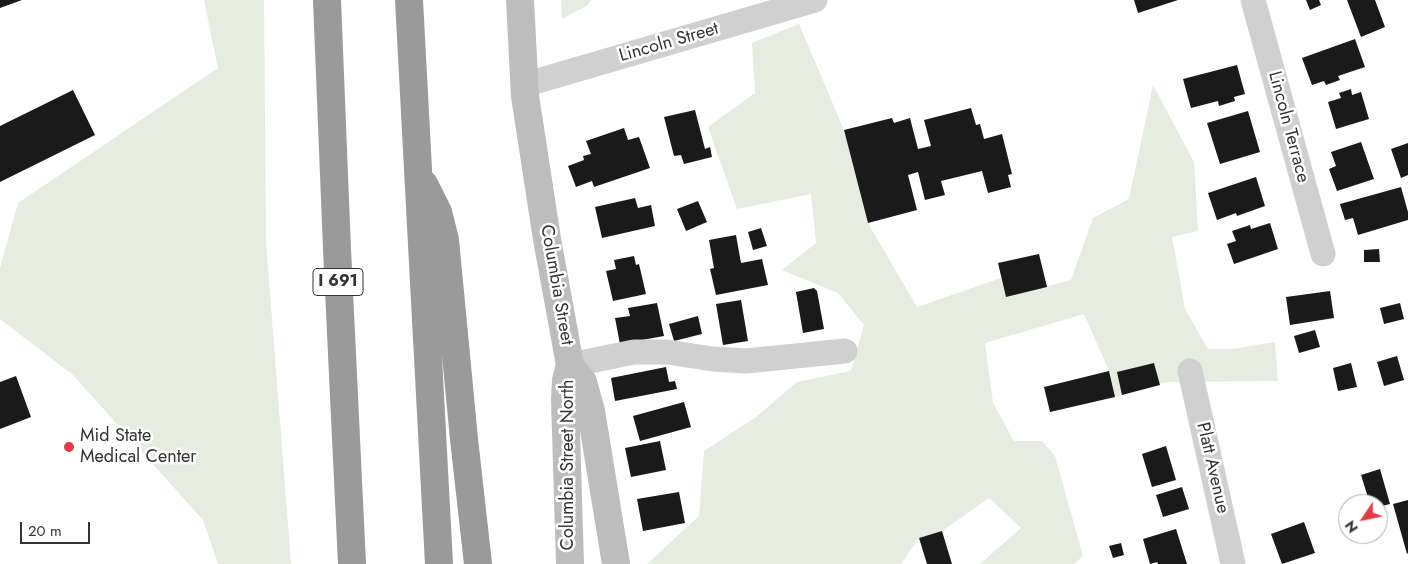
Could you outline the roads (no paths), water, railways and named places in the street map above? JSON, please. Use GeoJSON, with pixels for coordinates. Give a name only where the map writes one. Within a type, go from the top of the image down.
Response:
{"type":"FeatureCollection","features":[{"type":"Feature","properties":{"kind":"highway","name":"I 691"},"geometry":{"type":"LineString","coordinates":[[327,0],[352,564]]}},
{"type":"Feature","properties":{"kind":"highway"},"geometry":{"type":"LineString","coordinates":[[409,0],[439,564]]}},
{"type":"Feature","properties":{"kind":"highway"},"geometry":{"type":"LineString","coordinates":[[418,172],[438,212],[444,233],[478,564]]}},
{"type":"Feature","properties":{"kind":"street","name":"Columbia Street"},"geometry":{"type":"LineString","coordinates":[[520,0],[524,85],[539,191],[570,365],[583,382],[591,411],[616,564]]}},
{"type":"Feature","properties":{"kind":"street","name":"Lincoln Street"},"geometry":{"type":"LineString","coordinates":[[524,85],[815,0]]}},
{"type":"Feature","properties":{"kind":"street","name":"Lincoln Terrace"},"geometry":{"type":"LineString","coordinates":[[1253,0],[1323,254]]}},
{"type":"Feature","properties":{"kind":"street"},"geometry":{"type":"LineString","coordinates":[[570,365],[634,352],[667,352],[713,359],[746,361],[846,351]]}},
{"type":"Feature","properties":{"kind":"street","name":"Columbia Street North"},"geometry":{"type":"LineString","coordinates":[[570,365],[565,394],[570,564]]}},
{"type":"Feature","properties":{"kind":"street","name":"Platt Avenue"},"geometry":{"type":"LineString","coordinates":[[1190,371],[1233,564]]}},
{"type":"Feature","properties":{"kind":"place","name":"Mid State Medical Center"},"geometry":{"type":"Point","coordinates":[69,447]}}]}
